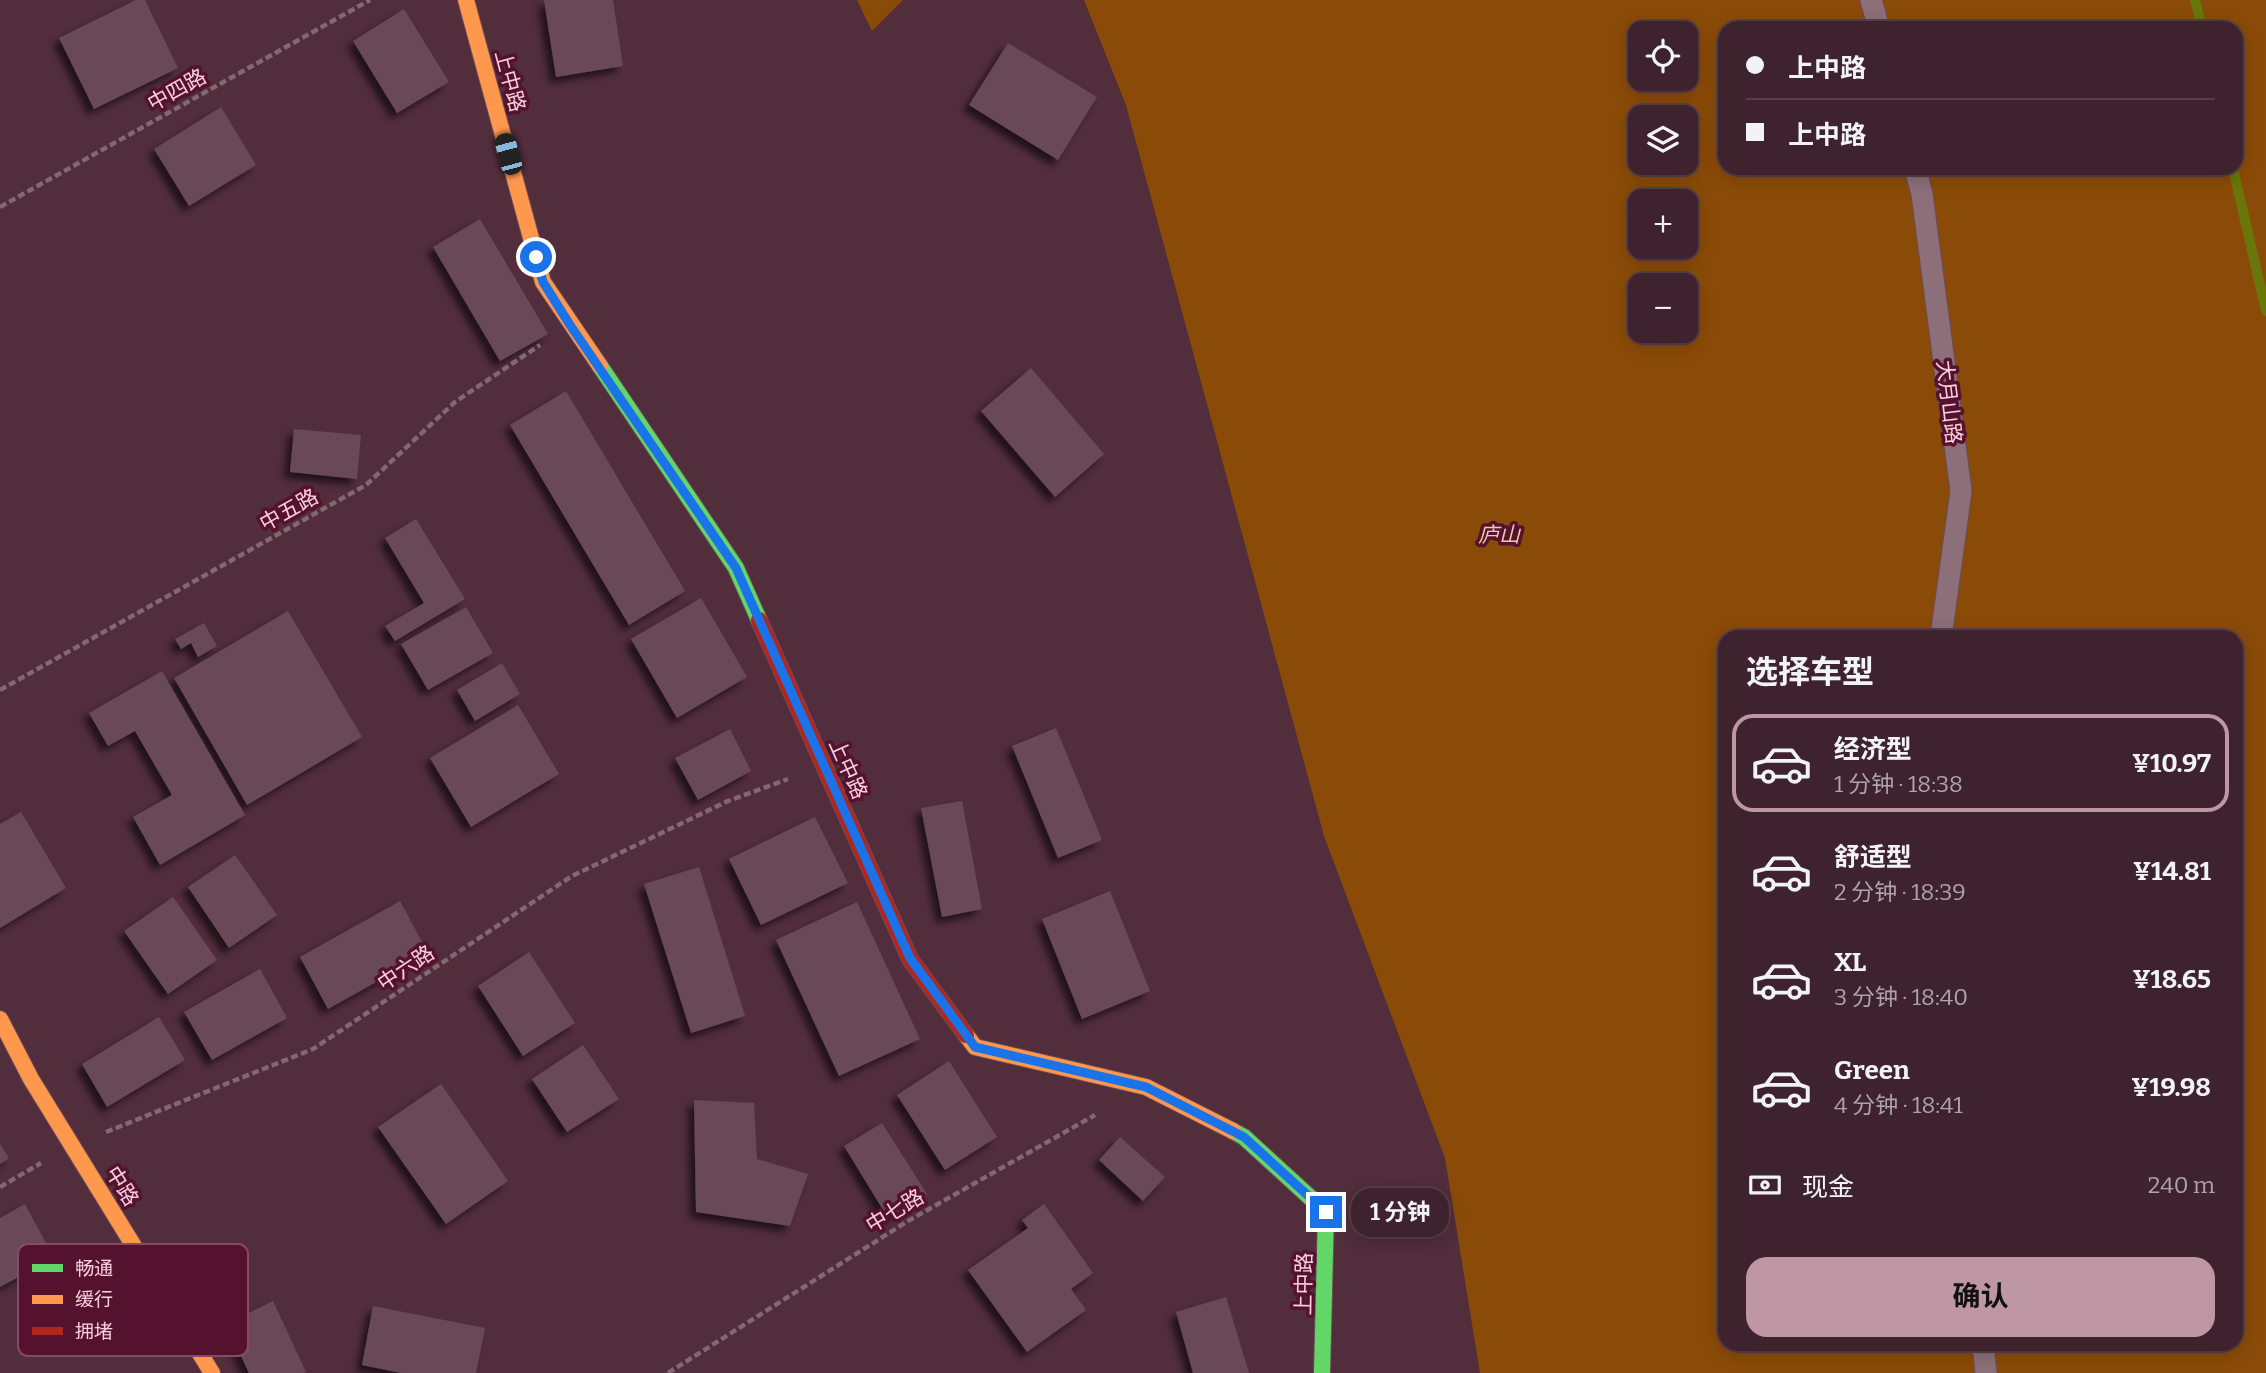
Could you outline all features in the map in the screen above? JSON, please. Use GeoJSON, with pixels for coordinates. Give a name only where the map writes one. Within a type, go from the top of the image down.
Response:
{"type":"FeatureCollection","features":[{"type":"Feature","properties":{"kind":"street","name":"上中路"},"geometry":{"type":"LineString","coordinates":[[466,0],[543,282],[736,568],[910,958],[975,1047],[1146,1087],[1244,1137],[1326,1212],[1322,1373]]}},
{"type":"Feature","properties":{"kind":"street","name":"中路"},"geometry":{"type":"LineString","coordinates":[[0,1019],[31,1079],[133,1244]]}},
{"type":"Feature","properties":{"kind":"street","name":"中路"},"geometry":{"type":"LineString","coordinates":[[202,1356],[212,1373]]}},
{"type":"Feature","properties":{"kind":"lane"},"geometry":{"type":"LineString","coordinates":[[1871,0],[1877,21]]}},
{"type":"Feature","properties":{"kind":"lane","name":"大月山路"},"geometry":{"type":"LineString","coordinates":[[1917,175],[1924,207],[1961,491],[1942,630]]}},
{"type":"Feature","properties":{"kind":"lane"},"geometry":{"type":"LineString","coordinates":[[1984,1351],[1986,1373]]}},
{"type":"Feature","properties":{"kind":"path","name":"中四路"},"geometry":{"type":"LineString","coordinates":[[0,207],[370,0]]}},
{"type":"Feature","properties":{"kind":"path","name":"中五路"},"geometry":{"type":"LineString","coordinates":[[0,690],[366,485],[455,402],[570,325]]}},
{"type":"Feature","properties":{"kind":"path","name":"中六路"},"geometry":{"type":"LineString","coordinates":[[0,1187],[72,1145],[313,1049],[572,876],[728,801],[824,765]]}},
{"type":"Feature","properties":{"kind":"path","name":"中七路"},"geometry":{"type":"LineString","coordinates":[[668,1373],[908,1221],[1098,1114]]}},
{"type":"Feature","properties":{"kind":"green space"},"geometry":{"type":"Polygon","coordinates":[[[857,0],[903,0],[872,31],[857,0]]]}},
{"type":"Feature","properties":{"kind":"green space","name":"庐山"},"geometry":{"type":"Polygon","coordinates":[[[1084,0],[2266,0],[2266,1373],[1480,1373],[1445,1158],[1324,836],[1126,105],[1084,0]]]}},
{"type":"Feature","properties":{"kind":"building"},"geometry":{"type":"Polygon","coordinates":[[[136,0],[145,0],[178,68],[94,109],[59,38],[136,0]]]}},
{"type":"Feature","properties":{"kind":"building"},"geometry":{"type":"Polygon","coordinates":[[[544,0],[613,0],[623,66],[556,77],[544,0]]]}},
{"type":"Feature","properties":{"kind":"building"},"geometry":{"type":"Polygon","coordinates":[[[404,9],[449,82],[397,113],[353,41],[404,9]]]}},
{"type":"Feature","properties":{"kind":"building"},"geometry":{"type":"Polygon","coordinates":[[[1008,43],[1097,97],[1058,160],[969,105],[1008,43]]]}},
{"type":"Feature","properties":{"kind":"building"},"geometry":{"type":"Polygon","coordinates":[[[221,107],[256,165],[189,206],[154,149],[221,107]]]}},
{"type":"Feature","properties":{"kind":"building"},"geometry":{"type":"Polygon","coordinates":[[[480,219],[548,334],[500,361],[433,247],[480,219]]]}},
{"type":"Feature","properties":{"kind":"building"},"geometry":{"type":"Polygon","coordinates":[[[1031,368],[1104,454],[1055,497],[981,411],[1031,368]]]}},
{"type":"Feature","properties":{"kind":"building"},"geometry":{"type":"Polygon","coordinates":[[[566,391],[685,591],[629,625],[510,425],[566,391]]]}},
{"type":"Feature","properties":{"kind":"building"},"geometry":{"type":"Polygon","coordinates":[[[294,429],[361,435],[357,479],[290,472],[294,429]]]}},
{"type":"Feature","properties":{"kind":"building"},"geometry":{"type":"Polygon","coordinates":[[[416,519],[465,599],[395,641],[385,626],[424,603],[385,538],[416,519]]]}},
{"type":"Feature","properties":{"kind":"building"},"geometry":{"type":"Polygon","coordinates":[[[701,598],[747,677],[677,718],[631,639],[701,598]]]}},
{"type":"Feature","properties":{"kind":"building"},"geometry":{"type":"Polygon","coordinates":[[[466,607],[493,653],[428,690],[401,644],[466,607]]]}},
{"type":"Feature","properties":{"kind":"building"},"geometry":{"type":"Polygon","coordinates":[[[288,611],[362,737],[247,805],[174,678],[288,611]]]}},
{"type":"Feature","properties":{"kind":"building"},"geometry":{"type":"Polygon","coordinates":[[[204,623],[217,646],[198,657],[191,643],[181,649],[175,639],[204,623]]]}},
{"type":"Feature","properties":{"kind":"building"},"geometry":{"type":"Polygon","coordinates":[[[502,663],[520,694],[475,721],[457,690],[502,663]]]}},
{"type":"Feature","properties":{"kind":"building"},"geometry":{"type":"Polygon","coordinates":[[[162,671],[245,815],[160,865],[133,817],[172,795],[135,731],[108,746],[89,713],[162,671]]]}},
{"type":"Feature","properties":{"kind":"building"},"geometry":{"type":"Polygon","coordinates":[[[518,705],[559,774],[471,827],[430,758],[518,705]]]}},
{"type":"Feature","properties":{"kind":"building"},"geometry":{"type":"Polygon","coordinates":[[[1056,728],[1102,840],[1058,858],[1012,746],[1056,728]]]}},
{"type":"Feature","properties":{"kind":"building"},"geometry":{"type":"Polygon","coordinates":[[[730,729],[751,771],[698,800],[675,758],[730,729]]]}},
{"type":"Feature","properties":{"kind":"building"},"geometry":{"type":"Polygon","coordinates":[[[962,801],[982,909],[942,917],[921,808],[962,801]]]}},
{"type":"Feature","properties":{"kind":"building"},"geometry":{"type":"Polygon","coordinates":[[[21,812],[66,888],[0,928],[0,824],[21,812]]]}},
{"type":"Feature","properties":{"kind":"building"},"geometry":{"type":"Polygon","coordinates":[[[815,817],[848,883],[761,925],[729,859],[815,817]]]}},
{"type":"Feature","properties":{"kind":"building"},"geometry":{"type":"Polygon","coordinates":[[[235,855],[277,915],[229,948],[188,887],[235,855]]]}},
{"type":"Feature","properties":{"kind":"building"},"geometry":{"type":"Polygon","coordinates":[[[699,867],[745,1016],[691,1033],[644,884],[699,867]]]}},
{"type":"Feature","properties":{"kind":"building"},"geometry":{"type":"Polygon","coordinates":[[[1110,891],[1150,991],[1082,1019],[1042,919],[1110,891]]]}},
{"type":"Feature","properties":{"kind":"building"},"geometry":{"type":"Polygon","coordinates":[[[173,897],[217,960],[168,994],[124,931],[173,897]]]}},
{"type":"Feature","properties":{"kind":"building"},"geometry":{"type":"Polygon","coordinates":[[[400,901],[428,953],[328,1009],[300,957],[400,901]]]}},
{"type":"Feature","properties":{"kind":"building"},"geometry":{"type":"Polygon","coordinates":[[[857,902],[920,1039],[839,1076],[776,940],[857,902]]]}},
{"type":"Feature","properties":{"kind":"building"},"geometry":{"type":"Polygon","coordinates":[[[529,952],[575,1023],[523,1056],[478,986],[529,952]]]}},
{"type":"Feature","properties":{"kind":"building"},"geometry":{"type":"Polygon","coordinates":[[[260,969],[287,1018],[212,1060],[184,1012],[260,969]]]}},
{"type":"Feature","properties":{"kind":"building"},"geometry":{"type":"Polygon","coordinates":[[[159,1017],[185,1060],[107,1107],[82,1064],[159,1017]]]}},
{"type":"Feature","properties":{"kind":"building"},"geometry":{"type":"Polygon","coordinates":[[[583,1045],[619,1099],[567,1132],[532,1079],[583,1045]]]}},
{"type":"Feature","properties":{"kind":"building"},"geometry":{"type":"Polygon","coordinates":[[[949,1061],[997,1137],[945,1170],[897,1095],[949,1061]]]}},
{"type":"Feature","properties":{"kind":"building"},"geometry":{"type":"Polygon","coordinates":[[[441,1084],[508,1181],[446,1224],[378,1127],[441,1084]]]}},
{"type":"Feature","properties":{"kind":"building"},"geometry":{"type":"Polygon","coordinates":[[[694,1100],[754,1103],[757,1159],[808,1174],[790,1226],[696,1212],[694,1100]]]}},
{"type":"Feature","properties":{"kind":"building"},"geometry":{"type":"Polygon","coordinates":[[[882,1123],[927,1194],[888,1218],[844,1146],[882,1123]]]}},
{"type":"Feature","properties":{"kind":"building"},"geometry":{"type":"Polygon","coordinates":[[[1120,1137],[1165,1177],[1143,1201],[1099,1160],[1120,1137]]]}},
{"type":"Feature","properties":{"kind":"building"},"geometry":{"type":"Polygon","coordinates":[[[0,1144],[9,1158],[0,1164],[0,1144]]]}},
{"type":"Feature","properties":{"kind":"building"},"geometry":{"type":"Polygon","coordinates":[[[25,1204],[46,1244],[18,1244],[18,1277],[0,1287],[0,1218],[25,1204]]]}},
{"type":"Feature","properties":{"kind":"building"},"geometry":{"type":"Polygon","coordinates":[[[1044,1204],[1093,1273],[1071,1289],[1086,1310],[1027,1352],[968,1270],[1028,1228],[1022,1220],[1044,1204]]]}},
{"type":"Feature","properties":{"kind":"building"},"geometry":{"type":"Polygon","coordinates":[[[1226,1297],[1249,1373],[1193,1373],[1176,1312],[1226,1297]]]}},
{"type":"Feature","properties":{"kind":"building"},"geometry":{"type":"Polygon","coordinates":[[[273,1301],[306,1372],[249,1373],[241,1356],[248,1356],[248,1313],[273,1301]]]}},
{"type":"Feature","properties":{"kind":"building"},"geometry":{"type":"Polygon","coordinates":[[[373,1306],[485,1328],[476,1373],[401,1373],[362,1365],[373,1306]]]}},
{"type":"Feature","properties":{"kind":"waterway"},"geometry":{"type":"LineString","coordinates":[[2195,0],[2200,21]]}},
{"type":"Feature","properties":{"kind":"waterway"},"geometry":{"type":"LineString","coordinates":[[2235,175],[2266,311]]}},
{"type":"Feature","properties":{"kind":"traffic: fast"},"geometry":{"type":"LineString","coordinates":[[600,366],[736,568],[759,620]]}},
{"type":"Feature","properties":{"kind":"traffic: fast"},"geometry":{"type":"LineString","coordinates":[[1233,1131],[1244,1137],[1326,1212],[1322,1373]]}},
{"type":"Feature","properties":{"kind":"traffic: slow"},"geometry":{"type":"LineString","coordinates":[[466,0],[543,282],[600,366]]}},
{"type":"Feature","properties":{"kind":"traffic: slow"},"geometry":{"type":"LineString","coordinates":[[0,1019],[31,1079],[133,1244]]}},
{"type":"Feature","properties":{"kind":"traffic: slow"},"geometry":{"type":"LineString","coordinates":[[966,1035],[975,1047],[1146,1087],[1233,1131]]}},
{"type":"Feature","properties":{"kind":"traffic: slow"},"geometry":{"type":"LineString","coordinates":[[202,1356],[212,1373]]}},
{"type":"Feature","properties":{"kind":"traffic: jam"},"geometry":{"type":"LineString","coordinates":[[759,620],[910,959],[966,1035]]}},
{"type":"Feature","properties":{"kind":"route"},"geometry":{"type":"LineString","coordinates":[[536,257],[543,282],[570,325],[736,568],[910,958],[975,1047],[1146,1087],[1244,1137],[1326,1212]]}}]}
